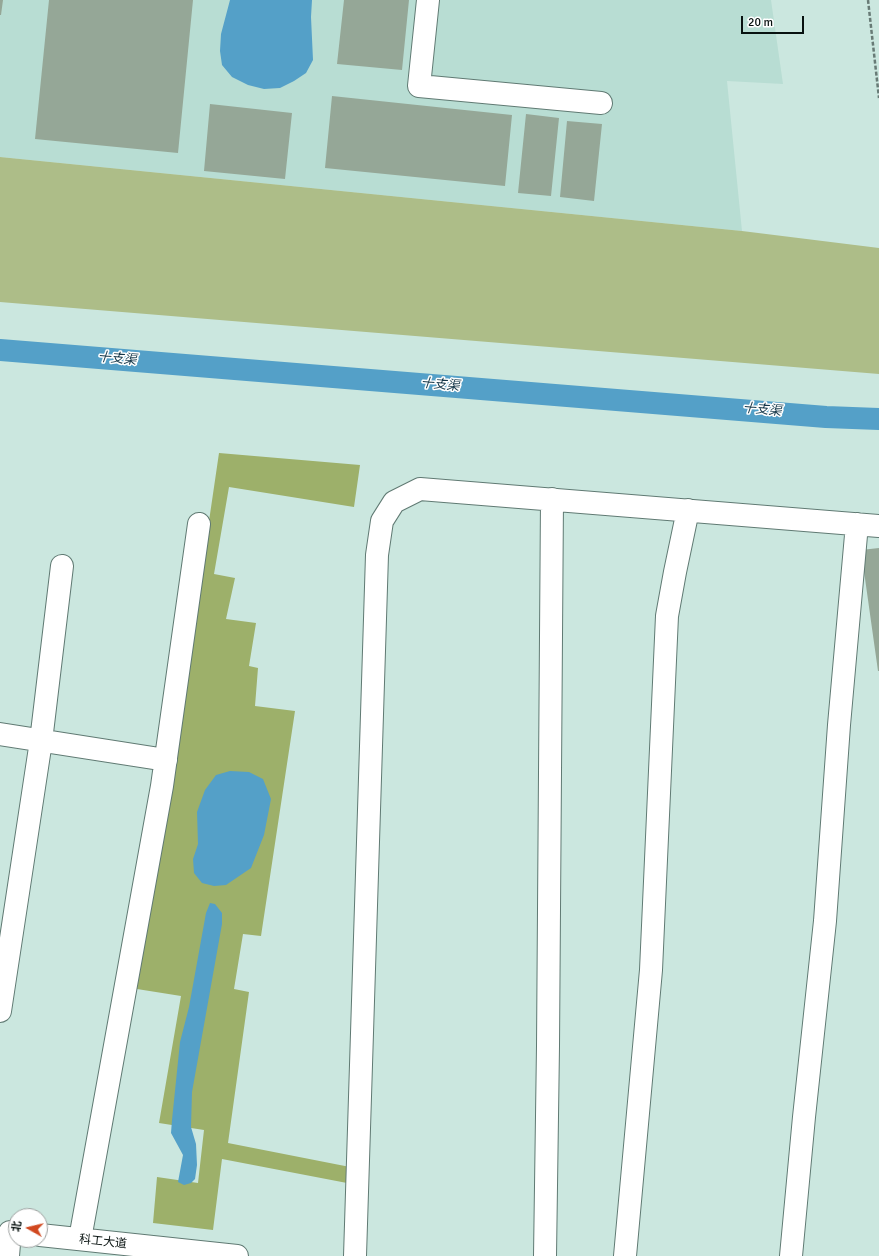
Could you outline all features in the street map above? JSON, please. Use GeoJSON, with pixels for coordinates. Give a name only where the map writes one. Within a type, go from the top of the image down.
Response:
{"type":"FeatureCollection","features":[{"type":"Feature","properties":{"kind":"street"},"geometry":{"type":"LineString","coordinates":[[428,0],[420,86],[601,103]]}},
{"type":"Feature","properties":{"kind":"street"},"geometry":{"type":"LineString","coordinates":[[354,1256],[377,555],[382,521],[394,502],[420,489],[879,526]]}},
{"type":"Feature","properties":{"kind":"street"},"geometry":{"type":"LineString","coordinates":[[545,1256],[552,499]]}},
{"type":"Feature","properties":{"kind":"street"},"geometry":{"type":"LineString","coordinates":[[625,1256],[651,970],[667,616],[674,572],[688,510]]}},
{"type":"Feature","properties":{"kind":"street"},"geometry":{"type":"LineString","coordinates":[[80,1239],[162,786],[199,524]]}},
{"type":"Feature","properties":{"kind":"street"},"geometry":{"type":"LineString","coordinates":[[791,1256],[825,921],[839,725],[857,524]]}},
{"type":"Feature","properties":{"kind":"street"},"geometry":{"type":"LineString","coordinates":[[0,1011],[41,741],[62,566]]}},
{"type":"Feature","properties":{"kind":"street"},"geometry":{"type":"LineString","coordinates":[[0,734],[166,760]]}},
{"type":"Feature","properties":{"kind":"street","name":"科工大道"},"geometry":{"type":"LineString","coordinates":[[48,1236],[237,1256]]}},
{"type":"Feature","properties":{"kind":"path"},"geometry":{"type":"LineString","coordinates":[[868,0],[879,98]]}},
{"type":"Feature","properties":{"kind":"shaded area"},"geometry":{"type":"Polygon","coordinates":[[[0,0],[771,0],[783,84],[727,81],[742,231],[0,157],[0,0]]]}},
{"type":"Feature","properties":{"kind":"green space"},"geometry":{"type":"Polygon","coordinates":[[[0,157],[742,231],[879,248],[879,374],[0,302],[0,157]]]}},
{"type":"Feature","properties":{"kind":"green space"},"geometry":{"type":"Polygon","coordinates":[[[219,453],[360,465],[354,507],[229,487],[214,574],[235,578],[226,619],[256,623],[249,666],[258,668],[255,706],[295,711],[261,936],[243,934],[234,989],[249,992],[228,1143],[350,1167],[347,1183],[222,1159],[213,1230],[153,1223],[157,1177],[198,1183],[204,1130],[159,1123],[181,996],[137,989],[166,814],[219,453]]]}},
{"type":"Feature","properties":{"kind":"water"},"geometry":{"type":"Polygon","coordinates":[[[230,0],[312,0],[311,17],[313,60],[306,73],[280,88],[264,89],[248,85],[232,77],[222,65],[220,51],[221,34],[230,0]]]}},
{"type":"Feature","properties":{"kind":"water"},"geometry":{"type":"Polygon","coordinates":[[[230,771],[249,772],[263,779],[271,799],[264,835],[251,868],[226,885],[214,886],[202,883],[194,873],[193,859],[198,844],[197,812],[205,790],[216,775],[230,771]]]}},
{"type":"Feature","properties":{"kind":"water"},"geometry":{"type":"Polygon","coordinates":[[[210,903],[215,904],[222,913],[222,924],[192,1092],[191,1127],[196,1144],[197,1165],[195,1179],[191,1183],[184,1185],[178,1182],[183,1155],[171,1133],[172,1120],[180,1042],[189,1007],[206,913],[210,903]]]}},
{"type":"Feature","properties":{"kind":"building"},"geometry":{"type":"Polygon","coordinates":[[[0,0],[3,0],[1,15],[0,15],[0,0]]]}},
{"type":"Feature","properties":{"kind":"building"},"geometry":{"type":"Polygon","coordinates":[[[49,0],[193,0],[178,153],[35,139],[49,0]]]}},
{"type":"Feature","properties":{"kind":"building"},"geometry":{"type":"Polygon","coordinates":[[[344,0],[409,0],[402,70],[337,64],[344,0]]]}},
{"type":"Feature","properties":{"kind":"building"},"geometry":{"type":"Polygon","coordinates":[[[332,96],[512,115],[505,186],[325,168],[332,96]]]}},
{"type":"Feature","properties":{"kind":"building"},"geometry":{"type":"Polygon","coordinates":[[[210,104],[292,113],[285,179],[204,171],[210,104]]]}},
{"type":"Feature","properties":{"kind":"building"},"geometry":{"type":"Polygon","coordinates":[[[526,114],[559,118],[551,196],[518,193],[526,114]]]}},
{"type":"Feature","properties":{"kind":"building"},"geometry":{"type":"Polygon","coordinates":[[[567,121],[602,124],[594,201],[560,197],[567,121]]]}},
{"type":"Feature","properties":{"kind":"building"},"geometry":{"type":"Polygon","coordinates":[[[879,548],[879,671],[878,671],[861,550],[879,548]]]}},
{"type":"Feature","properties":{"kind":"waterway","name":"十支渠"},"geometry":{"type":"LineString","coordinates":[[0,350],[826,417],[879,419]]}}]}
